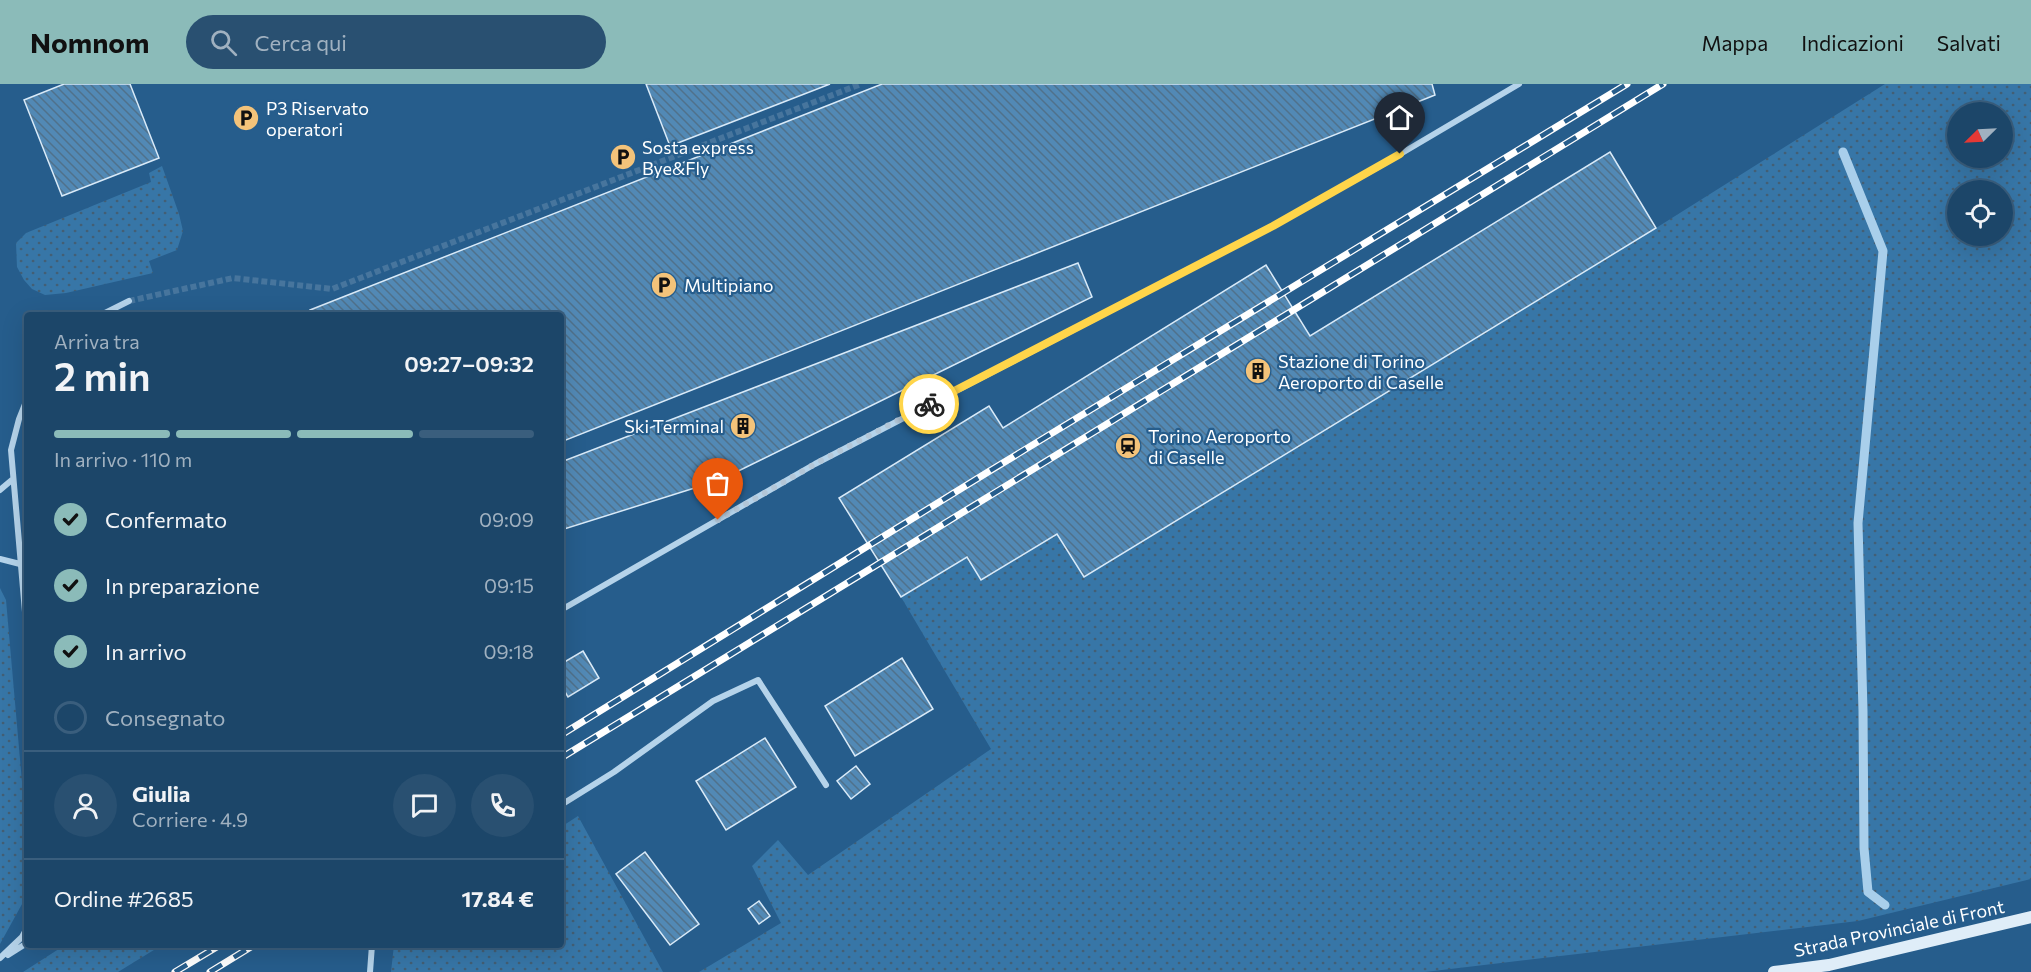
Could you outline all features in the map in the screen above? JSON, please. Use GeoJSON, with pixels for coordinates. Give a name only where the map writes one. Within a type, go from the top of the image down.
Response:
{"type":"FeatureCollection","features":[{"type":"Feature","properties":{"kind":"main road","name":"Strada Provinciale di Front"},"geometry":{"type":"LineString","coordinates":[[1774,972],[1829,965],[2031,917]]}},
{"type":"Feature","properties":{"kind":"street"},"geometry":{"type":"LineString","coordinates":[[564,608],[815,464],[1273,226],[1519,84]]}},
{"type":"Feature","properties":{"kind":"street"},"geometry":{"type":"LineString","coordinates":[[107,312],[129,300]]}},
{"type":"Feature","properties":{"kind":"street"},"geometry":{"type":"LineString","coordinates":[[24,406],[11,450],[24,605]]}},
{"type":"Feature","properties":{"kind":"street"},"geometry":{"type":"LineString","coordinates":[[0,490],[13,479]]}},
{"type":"Feature","properties":{"kind":"street"},"geometry":{"type":"LineString","coordinates":[[0,559],[20,564]]}},
{"type":"Feature","properties":{"kind":"street"},"geometry":{"type":"LineString","coordinates":[[564,803],[614,772],[713,701],[758,680],[826,785]]}},
{"type":"Feature","properties":{"kind":"street"},"geometry":{"type":"LineString","coordinates":[[0,959],[24,933]]}},
{"type":"Feature","properties":{"kind":"street"},"geometry":{"type":"LineString","coordinates":[[0,959],[24,945]]}},
{"type":"Feature","properties":{"kind":"street"},"geometry":{"type":"LineString","coordinates":[[370,972],[372,948]]}},
{"type":"Feature","properties":{"kind":"shaded area"},"geometry":{"type":"Polygon","coordinates":[[[1885,84],[2031,84],[2031,879],[1858,921],[1425,972],[699,972],[781,923],[752,866],[778,840],[808,875],[991,749],[901,597],[967,557],[981,580],[1057,534],[1084,577],[1656,228],[1885,84]]]}},
{"type":"Feature","properties":{"kind":"shaded area"},"geometry":{"type":"Polygon","coordinates":[[[162,166],[183,231],[177,250],[149,261],[153,273],[66,293],[45,295],[32,289],[24,280],[17,267],[16,243],[26,233],[151,182],[149,173],[162,166]]]}},
{"type":"Feature","properties":{"kind":"shaded area"},"geometry":{"type":"Polygon","coordinates":[[[0,588],[6,600],[24,805],[24,900],[0,944],[0,588]]]}},
{"type":"Feature","properties":{"kind":"shaded area"},"geometry":{"type":"Polygon","coordinates":[[[578,816],[663,972],[391,972],[394,948],[564,948],[564,825],[578,816]]]}},
{"type":"Feature","properties":{"kind":"shaded area"},"geometry":{"type":"Polygon","coordinates":[[[60,948],[157,948],[118,972],[23,972],[60,948]]]}},
{"type":"Feature","properties":{"kind":"building"},"geometry":{"type":"Polygon","coordinates":[[[64,84],[130,84],[159,158],[62,196],[24,100],[64,84]]]}},
{"type":"Feature","properties":{"kind":"building"},"geometry":{"type":"Polygon","coordinates":[[[646,84],[830,84],[670,146],[646,84]]]}},
{"type":"Feature","properties":{"kind":"building","name":"Multipiano"},"geometry":{"type":"Polygon","coordinates":[[[882,84],[1432,84],[1435,95],[564,441],[564,312],[311,312],[310,310],[882,84]]]}},
{"type":"Feature","properties":{"kind":"building","name":"Stazione di Torino Aeroporto di Caselle"},"geometry":{"type":"Polygon","coordinates":[[[1610,152],[1656,228],[1084,577],[1057,534],[981,580],[967,557],[901,597],[839,498],[989,406],[1003,428],[1266,265],[1310,336],[1610,152]]]}},
{"type":"Feature","properties":{"kind":"building","name":"Ski Terminal"},"geometry":{"type":"Polygon","coordinates":[[[1078,263],[1092,297],[720,480],[564,529],[564,461],[1078,263]]]}},
{"type":"Feature","properties":{"kind":"building"},"geometry":{"type":"Polygon","coordinates":[[[583,651],[599,678],[568,697],[564,690],[564,662],[583,651]]]}},
{"type":"Feature","properties":{"kind":"building"},"geometry":{"type":"Polygon","coordinates":[[[902,658],[933,709],[855,756],[825,706],[902,658]]]}},
{"type":"Feature","properties":{"kind":"building"},"geometry":{"type":"Polygon","coordinates":[[[765,738],[796,787],[726,830],[696,781],[765,738]]]}},
{"type":"Feature","properties":{"kind":"building"},"geometry":{"type":"Polygon","coordinates":[[[856,766],[870,784],[851,799],[837,781],[856,766]]]}},
{"type":"Feature","properties":{"kind":"building"},"geometry":{"type":"Polygon","coordinates":[[[645,852],[699,924],[670,945],[616,874],[645,852]]]}},
{"type":"Feature","properties":{"kind":"building"},"geometry":{"type":"Polygon","coordinates":[[[759,901],[770,916],[759,924],[748,909],[759,901]]]}},
{"type":"Feature","properties":{"kind":"waterway"},"geometry":{"type":"LineString","coordinates":[[1843,152],[1883,251],[1858,523],[1864,848],[1868,892],[1885,905]]}},
{"type":"Feature","properties":{"kind":"tunnel"},"geometry":{"type":"LineString","coordinates":[[129,301],[233,278],[332,289],[861,84]]}},
{"type":"Feature","properties":{"kind":"railway"},"geometry":{"type":"LineString","coordinates":[[564,733],[988,472],[1627,84]]}},
{"type":"Feature","properties":{"kind":"railway"},"geometry":{"type":"LineString","coordinates":[[564,756],[1663,84]]}},
{"type":"Feature","properties":{"kind":"railway"},"geometry":{"type":"LineString","coordinates":[[175,972],[215,948]]}},
{"type":"Feature","properties":{"kind":"railway"},"geometry":{"type":"LineString","coordinates":[[210,972],[249,948]]}},
{"type":"Feature","properties":{"kind":"way so far"},"geometry":{"type":"LineString","coordinates":[[718,520],[815,464],[929,404]]}},
{"type":"Feature","properties":{"kind":"place","name":"P3 Riservato operatori"},"geometry":{"type":"Point","coordinates":[246,118]}},
{"type":"Feature","properties":{"kind":"place","name":"Sosta express Bye&Fly"},"geometry":{"type":"Point","coordinates":[623,157]}},
{"type":"Feature","properties":{"kind":"place","name":"Multipiano"},"geometry":{"type":"Point","coordinates":[664,285]}},
{"type":"Feature","properties":{"kind":"place","name":"Stazione di Torino Aeroporto di Caselle"},"geometry":{"type":"Point","coordinates":[1258,371]}},
{"type":"Feature","properties":{"kind":"place","name":"Ski Terminal"},"geometry":{"type":"Point","coordinates":[743,426]}},
{"type":"Feature","properties":{"kind":"place","name":"Torino Aeroporto di Caselle"},"geometry":{"type":"Point","coordinates":[1128,446]}},
{"type":"Feature","properties":{"kind":"route"},"geometry":{"type":"LineString","coordinates":[[929,404],[1273,226],[1400,154]]}}]}
